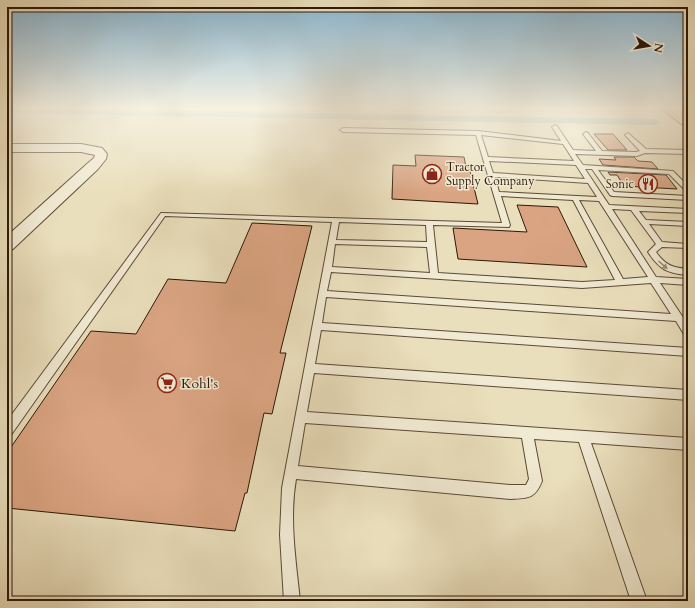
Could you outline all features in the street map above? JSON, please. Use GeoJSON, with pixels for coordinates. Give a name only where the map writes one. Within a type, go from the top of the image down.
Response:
{"type":"FeatureCollection","features":[{"type":"Feature","properties":{"kind":"street"},"geometry":{"type":"LineString","coordinates":[[7,148],[81,148],[98,151],[101,154],[100,159],[93,166],[7,245]]}},
{"type":"Feature","properties":{"kind":"lane"},"geometry":{"type":"LineString","coordinates":[[7,431],[163,214],[506,225],[479,136]]}},
{"type":"Feature","properties":{"kind":"lane"},"geometry":{"type":"LineString","coordinates":[[507,136],[565,143]]}},
{"type":"Feature","properties":{"kind":"lane"},"geometry":{"type":"LineString","coordinates":[[561,136],[688,333]]}},
{"type":"Feature","properties":{"kind":"lane"},"geometry":{"type":"LineString","coordinates":[[588,136],[600,153]]}},
{"type":"Feature","properties":{"kind":"lane"},"geometry":{"type":"LineString","coordinates":[[628,136],[644,151]]}},
{"type":"Feature","properties":{"kind":"lane"},"geometry":{"type":"LineString","coordinates":[[571,152],[637,154],[644,151],[688,152]]}},
{"type":"Feature","properties":{"kind":"lane"},"geometry":{"type":"LineString","coordinates":[[486,159],[580,165],[594,168],[671,172],[687,187]]}},
{"type":"Feature","properties":{"kind":"lane"},"geometry":{"type":"LineString","coordinates":[[594,168],[612,194],[688,198]]}},
{"type":"Feature","properties":{"kind":"lane"},"geometry":{"type":"LineString","coordinates":[[491,175],[589,180]]}},
{"type":"Feature","properties":{"kind":"lane"},"geometry":{"type":"LineString","coordinates":[[496,194],[601,199]]}},
{"type":"Feature","properties":{"kind":"lane"},"geometry":{"type":"LineString","coordinates":[[574,198],[620,282]]}},
{"type":"Feature","properties":{"kind":"lane"},"geometry":{"type":"LineString","coordinates":[[606,207],[688,211]]}},
{"type":"Feature","properties":{"kind":"lane"},"geometry":{"type":"LineString","coordinates":[[633,208],[660,244]]}},
{"type":"Feature","properties":{"kind":"lane"},"geometry":{"type":"LineString","coordinates":[[292,601],[286,535],[288,488],[336,219]]}},
{"type":"Feature","properties":{"kind":"lane"},"geometry":{"type":"LineString","coordinates":[[429,222],[434,276]]}},
{"type":"Feature","properties":{"kind":"lane"},"geometry":{"type":"LineString","coordinates":[[644,222],[688,224]]}},
{"type":"Feature","properties":{"kind":"lane"},"geometry":{"type":"LineString","coordinates":[[332,242],[431,245]]}},
{"type":"Feature","properties":{"kind":"lane"},"geometry":{"type":"LineString","coordinates":[[688,246],[660,244],[652,252],[665,268],[673,271],[688,272]]}},
{"type":"Feature","properties":{"kind":"lane"},"geometry":{"type":"LineString","coordinates":[[326,269],[582,285],[653,280],[688,282]]}},
{"type":"Feature","properties":{"kind":"lane"},"geometry":{"type":"LineString","coordinates":[[322,294],[678,318]]}},
{"type":"Feature","properties":{"kind":"lane"},"geometry":{"type":"LineString","coordinates":[[316,326],[688,352]]}},
{"type":"Feature","properties":{"kind":"lane"},"geometry":{"type":"LineString","coordinates":[[309,368],[688,395]]}},
{"type":"Feature","properties":{"kind":"lane"},"geometry":{"type":"LineString","coordinates":[[300,417],[688,444]]}},
{"type":"Feature","properties":{"kind":"lane"},"geometry":{"type":"LineString","coordinates":[[291,472],[511,492],[529,491],[536,481],[527,433]]}},
{"type":"Feature","properties":{"kind":"lane"},"geometry":{"type":"LineString","coordinates":[[583,437],[638,601]]}},
{"type":"Feature","properties":{"kind":"building"},"geometry":{"type":"Polygon","coordinates":[[[596,136],[615,136],[627,150],[608,150],[596,136]]]}},
{"type":"Feature","properties":{"kind":"building","name":"Tractor Supply Company"},"geometry":{"type":"Polygon","coordinates":[[[415,155],[464,157],[466,167],[469,167],[478,204],[392,199],[393,165],[416,166],[415,155]]]}},
{"type":"Feature","properties":{"kind":"building"},"geometry":{"type":"Polygon","coordinates":[[[614,157],[634,157],[638,161],[652,162],[658,169],[603,165],[599,159],[616,160],[614,157]]]}},
{"type":"Feature","properties":{"kind":"building"},"geometry":{"type":"Polygon","coordinates":[[[608,172],[666,175],[677,189],[624,186],[617,175],[610,175],[608,172]]]}},
{"type":"Feature","properties":{"kind":"building"},"geometry":{"type":"Polygon","coordinates":[[[517,205],[558,207],[587,267],[458,259],[453,228],[527,232],[517,205]]]}},
{"type":"Feature","properties":{"kind":"building","name":"Kohl's"},"geometry":{"type":"Polygon","coordinates":[[[252,223],[312,226],[280,353],[286,353],[272,414],[264,413],[247,493],[245,493],[235,531],[7,508],[7,453],[91,331],[136,334],[168,279],[226,283],[252,223]]]}},
{"type":"Feature","properties":{"kind":"place","name":"Tractor Supply Company"},"geometry":{"type":"Point","coordinates":[432,174]}},
{"type":"Feature","properties":{"kind":"place","name":"Sonic"},"geometry":{"type":"Point","coordinates":[648,184]}},
{"type":"Feature","properties":{"kind":"place","name":"Kohl's"},"geometry":{"type":"Point","coordinates":[167,383]}}]}
